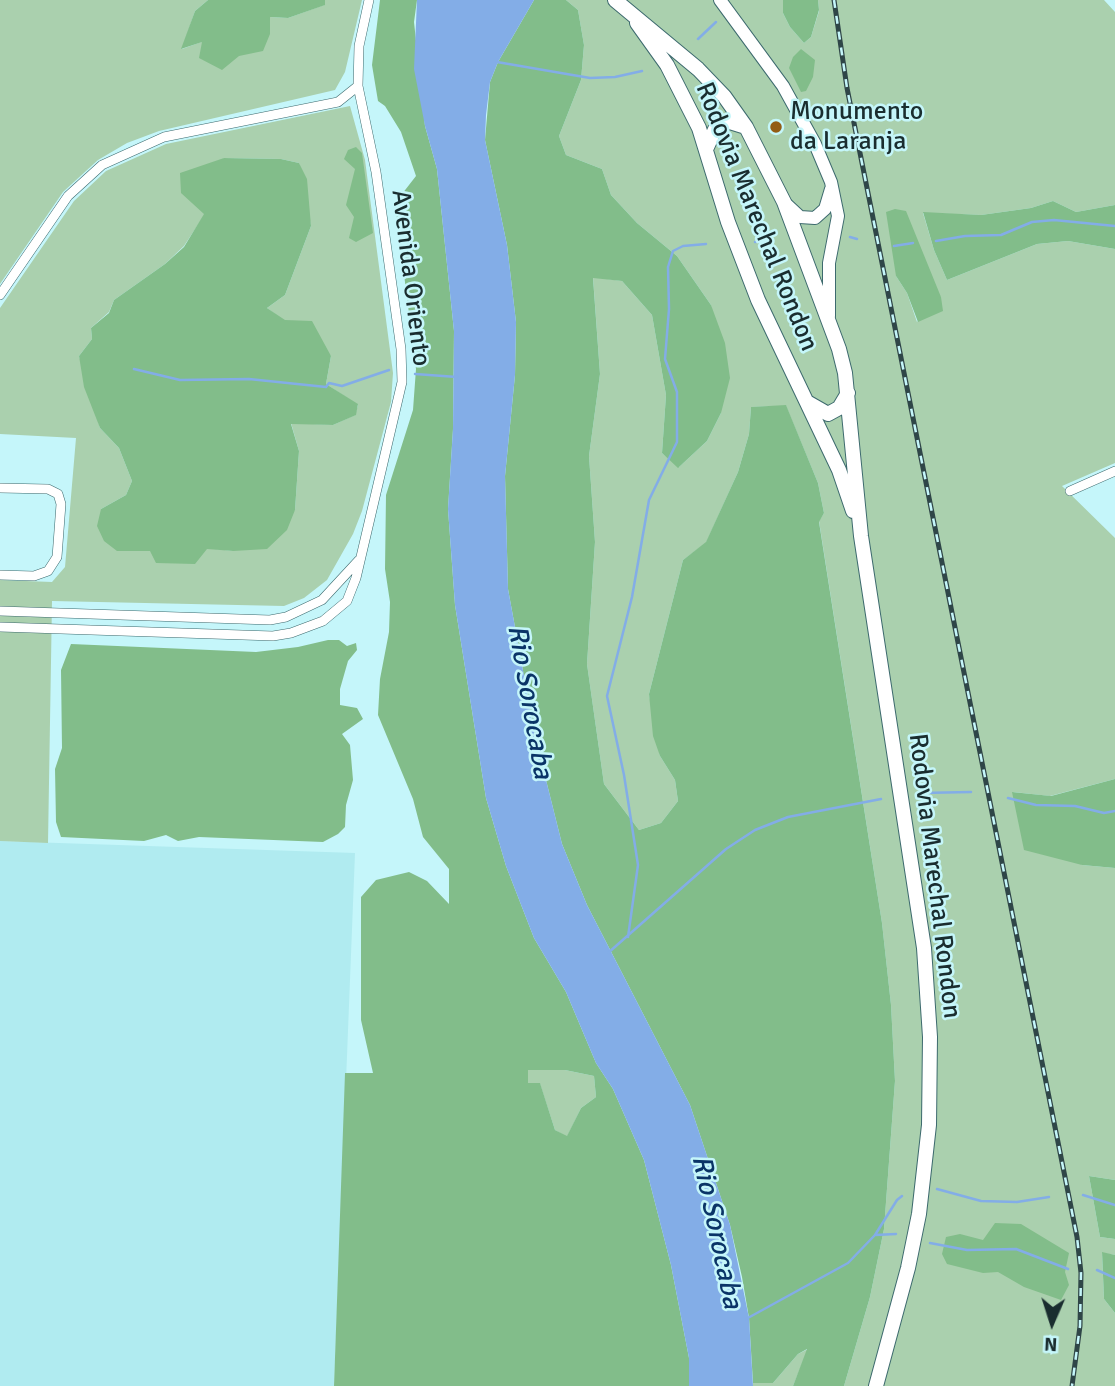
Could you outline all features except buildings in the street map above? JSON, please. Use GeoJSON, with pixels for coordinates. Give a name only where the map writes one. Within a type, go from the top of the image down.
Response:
{"type":"FeatureCollection","features":[{"type":"Feature","properties":{"kind":"main road"},"geometry":{"type":"LineString","coordinates":[[720,0],[783,86],[815,144],[831,182],[838,216],[829,262],[829,321]]}},
{"type":"Feature","properties":{"kind":"main road","name":"Rodovia Marechal Rondon"},"geometry":{"type":"LineString","coordinates":[[618,2],[698,69],[724,96],[747,127],[784,202],[839,349],[848,393],[861,536],[924,948],[931,1046],[929,1125],[919,1213],[905,1282],[876,1386]]}},
{"type":"Feature","properties":{"kind":"main road","name":"Rodovia Marechal Rondon"},"geometry":{"type":"LineString","coordinates":[[618,2],[667,65],[707,147],[728,222],[753,289],[839,470],[861,536]]}},
{"type":"Feature","properties":{"kind":"main road"},"geometry":{"type":"LineString","coordinates":[[707,147],[718,123],[730,122],[747,127]]}},
{"type":"Feature","properties":{"kind":"main road"},"geometry":{"type":"LineString","coordinates":[[784,202],[800,217],[815,218],[825,209],[831,182]]}},
{"type":"Feature","properties":{"kind":"main road"},"geometry":{"type":"LineString","coordinates":[[805,400],[828,414],[839,408],[848,393]]}},
{"type":"Feature","properties":{"kind":"street","name":"Avenida Oriento"},"geometry":{"type":"LineString","coordinates":[[0,627],[265,635],[291,633],[323,621],[340,608],[352,591],[399,403],[402,373],[376,173],[358,86],[359,46],[369,0]]}},
{"type":"Feature","properties":{"kind":"street"},"geometry":{"type":"LineString","coordinates":[[0,295],[68,196],[102,165],[164,137],[338,102],[358,86]]}},
{"type":"Feature","properties":{"kind":"street"},"geometry":{"type":"LineString","coordinates":[[1070,491],[1115,471]]}},
{"type":"Feature","properties":{"kind":"street"},"geometry":{"type":"LineString","coordinates":[[0,488],[48,489],[58,494],[61,504],[57,557],[48,571],[34,576],[0,575]]}},
{"type":"Feature","properties":{"kind":"street","name":"Avenida Oriento"},"geometry":{"type":"LineString","coordinates":[[0,611],[270,620],[286,617],[322,600],[360,559]]}},
{"type":"Feature","properties":{"kind":"shaded area"},"geometry":{"type":"Polygon","coordinates":[[[0,841],[355,853],[334,1386],[0,1386],[0,841]]]}},
{"type":"Feature","properties":{"kind":"green space"},"geometry":{"type":"Polygon","coordinates":[[[0,0],[208,0],[195,11],[182,49],[270,17],[288,18],[324,5],[325,0],[362,0],[345,72],[335,90],[159,131],[127,143],[98,160],[63,192],[0,284],[0,0]]]}},
{"type":"Feature","properties":{"kind":"green space"},"geometry":{"type":"Polygon","coordinates":[[[208,0],[325,0],[325,5],[288,18],[270,17],[270,34],[263,51],[239,56],[222,70],[199,58],[202,42],[181,49],[195,11],[208,0]]]}},
{"type":"Feature","properties":{"kind":"green space"},"geometry":{"type":"Polygon","coordinates":[[[380,0],[417,0],[414,22],[425,126],[437,169],[454,331],[453,429],[448,509],[455,605],[486,798],[506,866],[534,938],[566,992],[596,1063],[613,1089],[644,1160],[671,1265],[689,1358],[689,1386],[334,1386],[345,1073],[373,1073],[361,1020],[361,897],[376,880],[409,872],[427,881],[449,904],[449,869],[423,837],[413,799],[378,715],[380,679],[389,632],[390,602],[385,569],[386,495],[413,410],[416,369],[395,203],[416,176],[401,132],[385,106],[378,101],[372,65],[380,0]],[[528,1070],[528,1083],[540,1083],[555,1130],[567,1136],[581,1108],[596,1097],[594,1076],[565,1070],[528,1070]]]}},
{"type":"Feature","properties":{"kind":"green space"},"geometry":{"type":"Polygon","coordinates":[[[534,0],[566,0],[578,10],[584,45],[581,80],[559,136],[566,155],[602,169],[611,195],[637,223],[677,256],[711,305],[725,343],[730,378],[721,413],[707,441],[678,468],[662,453],[666,395],[652,315],[622,281],[593,278],[600,374],[589,456],[595,542],[587,664],[604,784],[639,830],[661,823],[678,801],[675,780],[660,756],[653,736],[649,694],[683,560],[706,542],[738,472],[749,434],[751,407],[786,405],[818,483],[824,513],[819,522],[882,923],[891,1005],[895,1081],[884,1229],[870,1297],[844,1386],[793,1386],[807,1349],[798,1354],[773,1383],[753,1383],[749,1318],[742,1277],[730,1225],[690,1105],[587,905],[562,844],[535,736],[508,589],[505,476],[515,375],[516,322],[507,245],[485,140],[490,82],[498,62],[534,0]]]}},
{"type":"Feature","properties":{"kind":"green space"},"geometry":{"type":"Polygon","coordinates":[[[566,0],[783,0],[783,13],[790,27],[804,43],[811,37],[819,11],[818,0],[1104,0],[1115,12],[1115,205],[1076,212],[1053,201],[1031,208],[981,215],[923,213],[934,250],[947,280],[1037,244],[1068,241],[1115,249],[1115,463],[1062,486],[1115,538],[1115,779],[1050,796],[1013,792],[1082,865],[1115,868],[1115,1180],[1089,1176],[1100,1237],[1115,1239],[1115,1255],[1102,1253],[1104,1299],[1115,1313],[1115,1386],[844,1386],[870,1297],[884,1229],[895,1081],[891,1005],[882,923],[819,521],[824,513],[818,483],[786,406],[751,407],[749,434],[738,472],[706,543],[683,560],[649,694],[660,756],[675,780],[678,801],[661,823],[639,830],[604,784],[587,664],[595,542],[589,456],[600,374],[593,277],[622,281],[652,315],[666,395],[662,453],[679,467],[707,441],[721,413],[711,305],[677,256],[637,223],[611,195],[602,169],[566,155],[559,136],[581,80],[584,45],[578,10],[566,0]],[[896,276],[907,293],[917,322],[941,297],[896,276]]]}},
{"type":"Feature","properties":{"kind":"green space"},"geometry":{"type":"Polygon","coordinates":[[[783,0],[818,0],[819,10],[811,37],[804,43],[790,27],[783,13],[783,0]]]}},
{"type":"Feature","properties":{"kind":"green space"},"geometry":{"type":"Polygon","coordinates":[[[801,49],[815,60],[813,77],[806,91],[801,92],[789,68],[793,57],[801,49]]]}},
{"type":"Feature","properties":{"kind":"green space"},"geometry":{"type":"Polygon","coordinates":[[[350,106],[365,160],[393,373],[391,402],[362,511],[353,534],[327,580],[304,598],[284,606],[52,601],[48,843],[0,841],[0,580],[52,582],[65,567],[76,438],[0,434],[0,308],[74,201],[106,171],[166,144],[350,106]],[[224,158],[199,208],[205,214],[184,246],[165,264],[114,300],[109,312],[91,328],[92,339],[79,356],[100,428],[119,448],[132,481],[126,495],[101,509],[207,548],[233,551],[295,510],[299,451],[291,423],[333,425],[355,415],[358,405],[326,384],[331,356],[267,308],[285,295],[311,226],[299,163],[281,159],[224,158]]]}},
{"type":"Feature","properties":{"kind":"green space"},"geometry":{"type":"Polygon","coordinates":[[[356,147],[362,153],[373,233],[356,242],[349,238],[354,217],[346,205],[355,169],[344,159],[348,150],[356,147]]]}},
{"type":"Feature","properties":{"kind":"green space"},"geometry":{"type":"Polygon","coordinates":[[[224,158],[281,159],[299,163],[307,179],[311,226],[285,295],[267,308],[285,320],[312,321],[331,356],[326,384],[358,404],[356,415],[333,425],[291,424],[299,451],[295,510],[287,530],[267,549],[207,549],[195,564],[156,563],[150,551],[117,551],[104,541],[97,526],[101,509],[126,495],[132,481],[119,448],[100,428],[84,387],[79,356],[92,339],[91,328],[109,313],[114,300],[184,247],[204,214],[181,193],[180,173],[224,158]]]}},
{"type":"Feature","properties":{"kind":"green space"},"geometry":{"type":"Polygon","coordinates":[[[1053,201],[1076,212],[1115,205],[1115,249],[1068,241],[1037,244],[947,280],[934,250],[923,212],[981,215],[1031,208],[1053,201]]]}},
{"type":"Feature","properties":{"kind":"green space"},"geometry":{"type":"Polygon","coordinates":[[[895,209],[906,211],[941,297],[943,311],[918,322],[907,293],[896,276],[886,212],[895,209]]]}},
{"type":"Feature","properties":{"kind":"green space"},"geometry":{"type":"Polygon","coordinates":[[[339,640],[347,646],[356,643],[357,650],[348,661],[340,689],[340,705],[357,708],[363,719],[342,734],[350,745],[353,780],[346,805],[345,827],[338,834],[323,842],[199,837],[178,841],[166,835],[144,841],[61,837],[56,822],[55,769],[62,748],[61,670],[71,644],[256,652],[339,640]]]}},
{"type":"Feature","properties":{"kind":"green space"},"geometry":{"type":"Polygon","coordinates":[[[1115,779],[1115,868],[1082,865],[1024,850],[1012,792],[1051,796],[1115,779]]]}},
{"type":"Feature","properties":{"kind":"green space"},"geometry":{"type":"Polygon","coordinates":[[[528,1070],[565,1070],[594,1076],[596,1097],[581,1108],[567,1137],[555,1130],[540,1084],[528,1083],[528,1070]]]}},
{"type":"Feature","properties":{"kind":"green space"},"geometry":{"type":"Polygon","coordinates":[[[1089,1176],[1115,1180],[1115,1239],[1100,1237],[1089,1176]]]}},
{"type":"Feature","properties":{"kind":"green space"},"geometry":{"type":"Polygon","coordinates":[[[995,1223],[1021,1224],[1069,1253],[1065,1272],[1069,1285],[1061,1300],[1024,1287],[998,1272],[983,1273],[947,1264],[942,1254],[946,1237],[960,1234],[983,1240],[995,1223]]]}},
{"type":"Feature","properties":{"kind":"green space"},"geometry":{"type":"Polygon","coordinates":[[[1102,1252],[1115,1255],[1115,1313],[1104,1299],[1102,1252]]]}},
{"type":"Feature","properties":{"kind":"green space"},"geometry":{"type":"Polygon","coordinates":[[[808,1349],[793,1386],[753,1386],[753,1383],[773,1383],[798,1354],[808,1349]]]}},
{"type":"Feature","properties":{"kind":"water","name":"Rio Sorocaba"},"geometry":{"type":"Polygon","coordinates":[[[417,0],[534,0],[498,62],[490,82],[486,115],[485,140],[507,245],[516,322],[515,375],[505,476],[508,589],[535,736],[562,844],[587,905],[690,1105],[730,1225],[749,1318],[753,1386],[689,1386],[689,1358],[671,1265],[644,1160],[613,1089],[596,1063],[566,992],[534,938],[506,866],[486,798],[455,605],[448,509],[453,429],[454,331],[437,169],[414,69],[417,0]]]}},
{"type":"Feature","properties":{"kind":"waterway"},"geometry":{"type":"LineString","coordinates":[[698,39],[716,22]]}},
{"type":"Feature","properties":{"kind":"waterway"},"geometry":{"type":"LineString","coordinates":[[497,62],[590,78],[615,77],[642,71]]}},
{"type":"Feature","properties":{"kind":"waterway"},"geometry":{"type":"LineString","coordinates":[[936,241],[965,236],[1001,235],[1032,222],[1054,220],[1115,226]]}},
{"type":"Feature","properties":{"kind":"waterway"},"geometry":{"type":"LineString","coordinates":[[850,237],[857,239]]}},
{"type":"Feature","properties":{"kind":"waterway"},"geometry":{"type":"LineString","coordinates":[[755,242],[772,240]]}},
{"type":"Feature","properties":{"kind":"waterway"},"geometry":{"type":"LineString","coordinates":[[894,246],[913,243]]}},
{"type":"Feature","properties":{"kind":"waterway"},"geometry":{"type":"LineString","coordinates":[[628,937],[638,865],[624,775],[607,696],[632,597],[649,500],[677,442],[677,392],[665,359],[669,309],[668,267],[673,251],[683,246],[706,244]]}},
{"type":"Feature","properties":{"kind":"waterway"},"geometry":{"type":"LineString","coordinates":[[134,369],[180,380],[249,379],[326,387],[329,383],[342,386],[389,370]]}},
{"type":"Feature","properties":{"kind":"waterway"},"geometry":{"type":"LineString","coordinates":[[415,374],[457,377]]}},
{"type":"Feature","properties":{"kind":"waterway"},"geometry":{"type":"LineString","coordinates":[[921,793],[971,792]]}},
{"type":"Feature","properties":{"kind":"waterway"},"geometry":{"type":"LineString","coordinates":[[1008,798],[1036,805],[1075,806],[1104,813],[1115,811]]}},
{"type":"Feature","properties":{"kind":"waterway"},"geometry":{"type":"LineString","coordinates":[[608,953],[726,849],[755,830],[788,817],[881,799]]}},
{"type":"Feature","properties":{"kind":"waterway"},"geometry":{"type":"LineString","coordinates":[[937,1189],[981,1201],[1017,1202],[1049,1197]]}},
{"type":"Feature","properties":{"kind":"waterway"},"geometry":{"type":"LineString","coordinates":[[1083,1195],[1115,1205]]}},
{"type":"Feature","properties":{"kind":"waterway","name":"Rio Sorocaba"},"geometry":{"type":"LineString","coordinates":[[746,1319],[848,1263],[875,1235],[902,1196]]}},
{"type":"Feature","properties":{"kind":"waterway"},"geometry":{"type":"LineString","coordinates":[[875,1235],[896,1234]]}},
{"type":"Feature","properties":{"kind":"waterway"},"geometry":{"type":"LineString","coordinates":[[930,1243],[967,1250],[1016,1249],[1068,1269]]}},
{"type":"Feature","properties":{"kind":"waterway"},"geometry":{"type":"LineString","coordinates":[[1097,1270],[1115,1278]]}},
{"type":"Feature","properties":{"kind":"railway"},"geometry":{"type":"LineString","coordinates":[[834,0],[847,88],[1077,1237],[1081,1273],[1080,1326],[1072,1386]]}},
{"type":"Feature","properties":{"kind":"place","name":"Monumento da Laranja"},"geometry":{"type":"Point","coordinates":[776,127]}}]}
